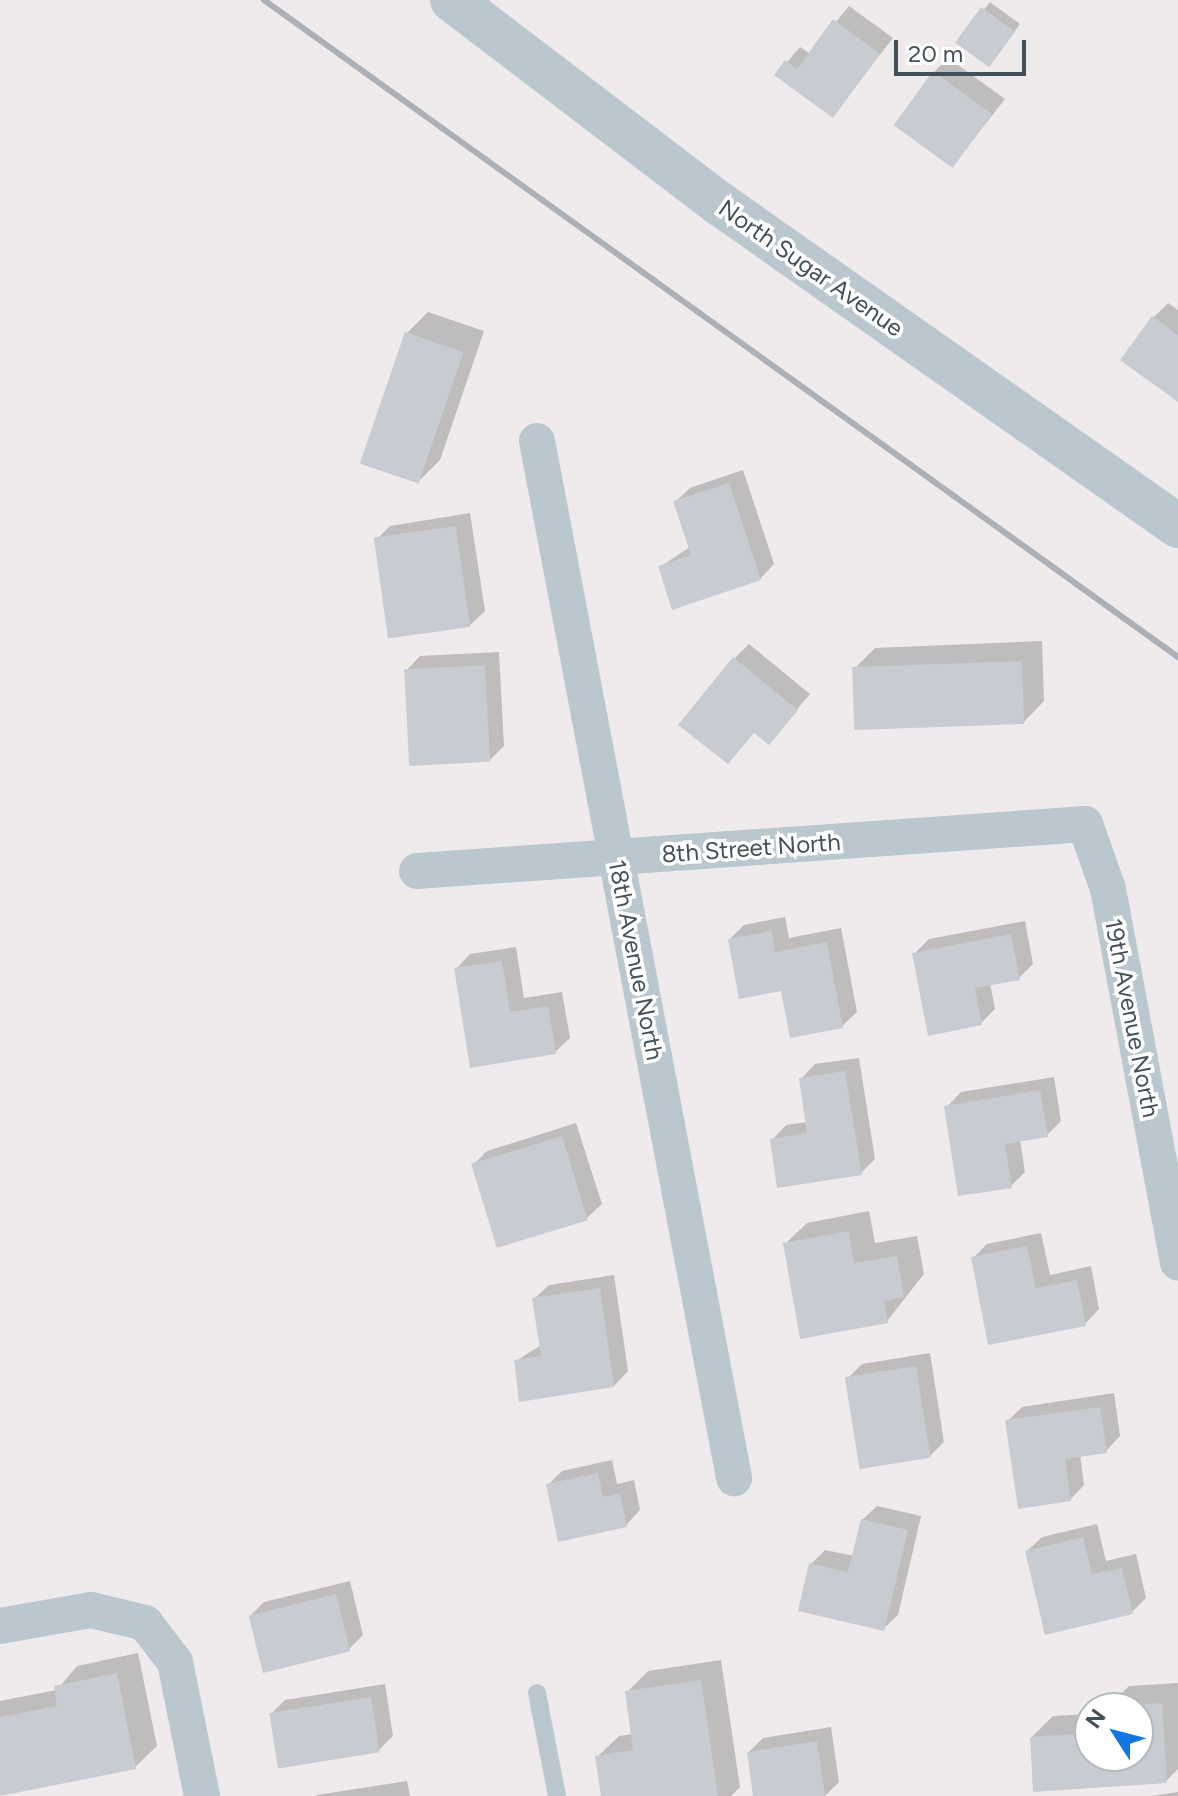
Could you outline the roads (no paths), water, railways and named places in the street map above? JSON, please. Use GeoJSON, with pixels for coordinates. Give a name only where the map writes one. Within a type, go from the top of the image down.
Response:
{"type":"FeatureCollection","features":[{"type":"Feature","properties":{"kind":"street","name":"North Sugar Avenue"},"geometry":{"type":"LineString","coordinates":[[462,4],[720,204],[1178,526]]}},
{"type":"Feature","properties":{"kind":"street","name":"18th Avenue North"},"geometry":{"type":"LineString","coordinates":[[537,441],[734,1478]]}},
{"type":"Feature","properties":{"kind":"street","name":"8th Street North"},"geometry":{"type":"LineString","coordinates":[[417,871],[1085,824]]}},
{"type":"Feature","properties":{"kind":"street","name":"19th Avenue North"},"geometry":{"type":"LineString","coordinates":[[1085,824],[1108,889],[1178,1263]]}},
{"type":"Feature","properties":{"kind":"street"},"geometry":{"type":"LineString","coordinates":[[0,1626],[91,1610],[145,1623],[175,1662],[202,1796]]}},
{"type":"Feature","properties":{"kind":"lane"},"geometry":{"type":"LineString","coordinates":[[537,1693],[557,1796]]}},
{"type":"Feature","properties":{"kind":"railway"},"geometry":{"type":"LineString","coordinates":[[264,0],[1178,657]]}}]}
